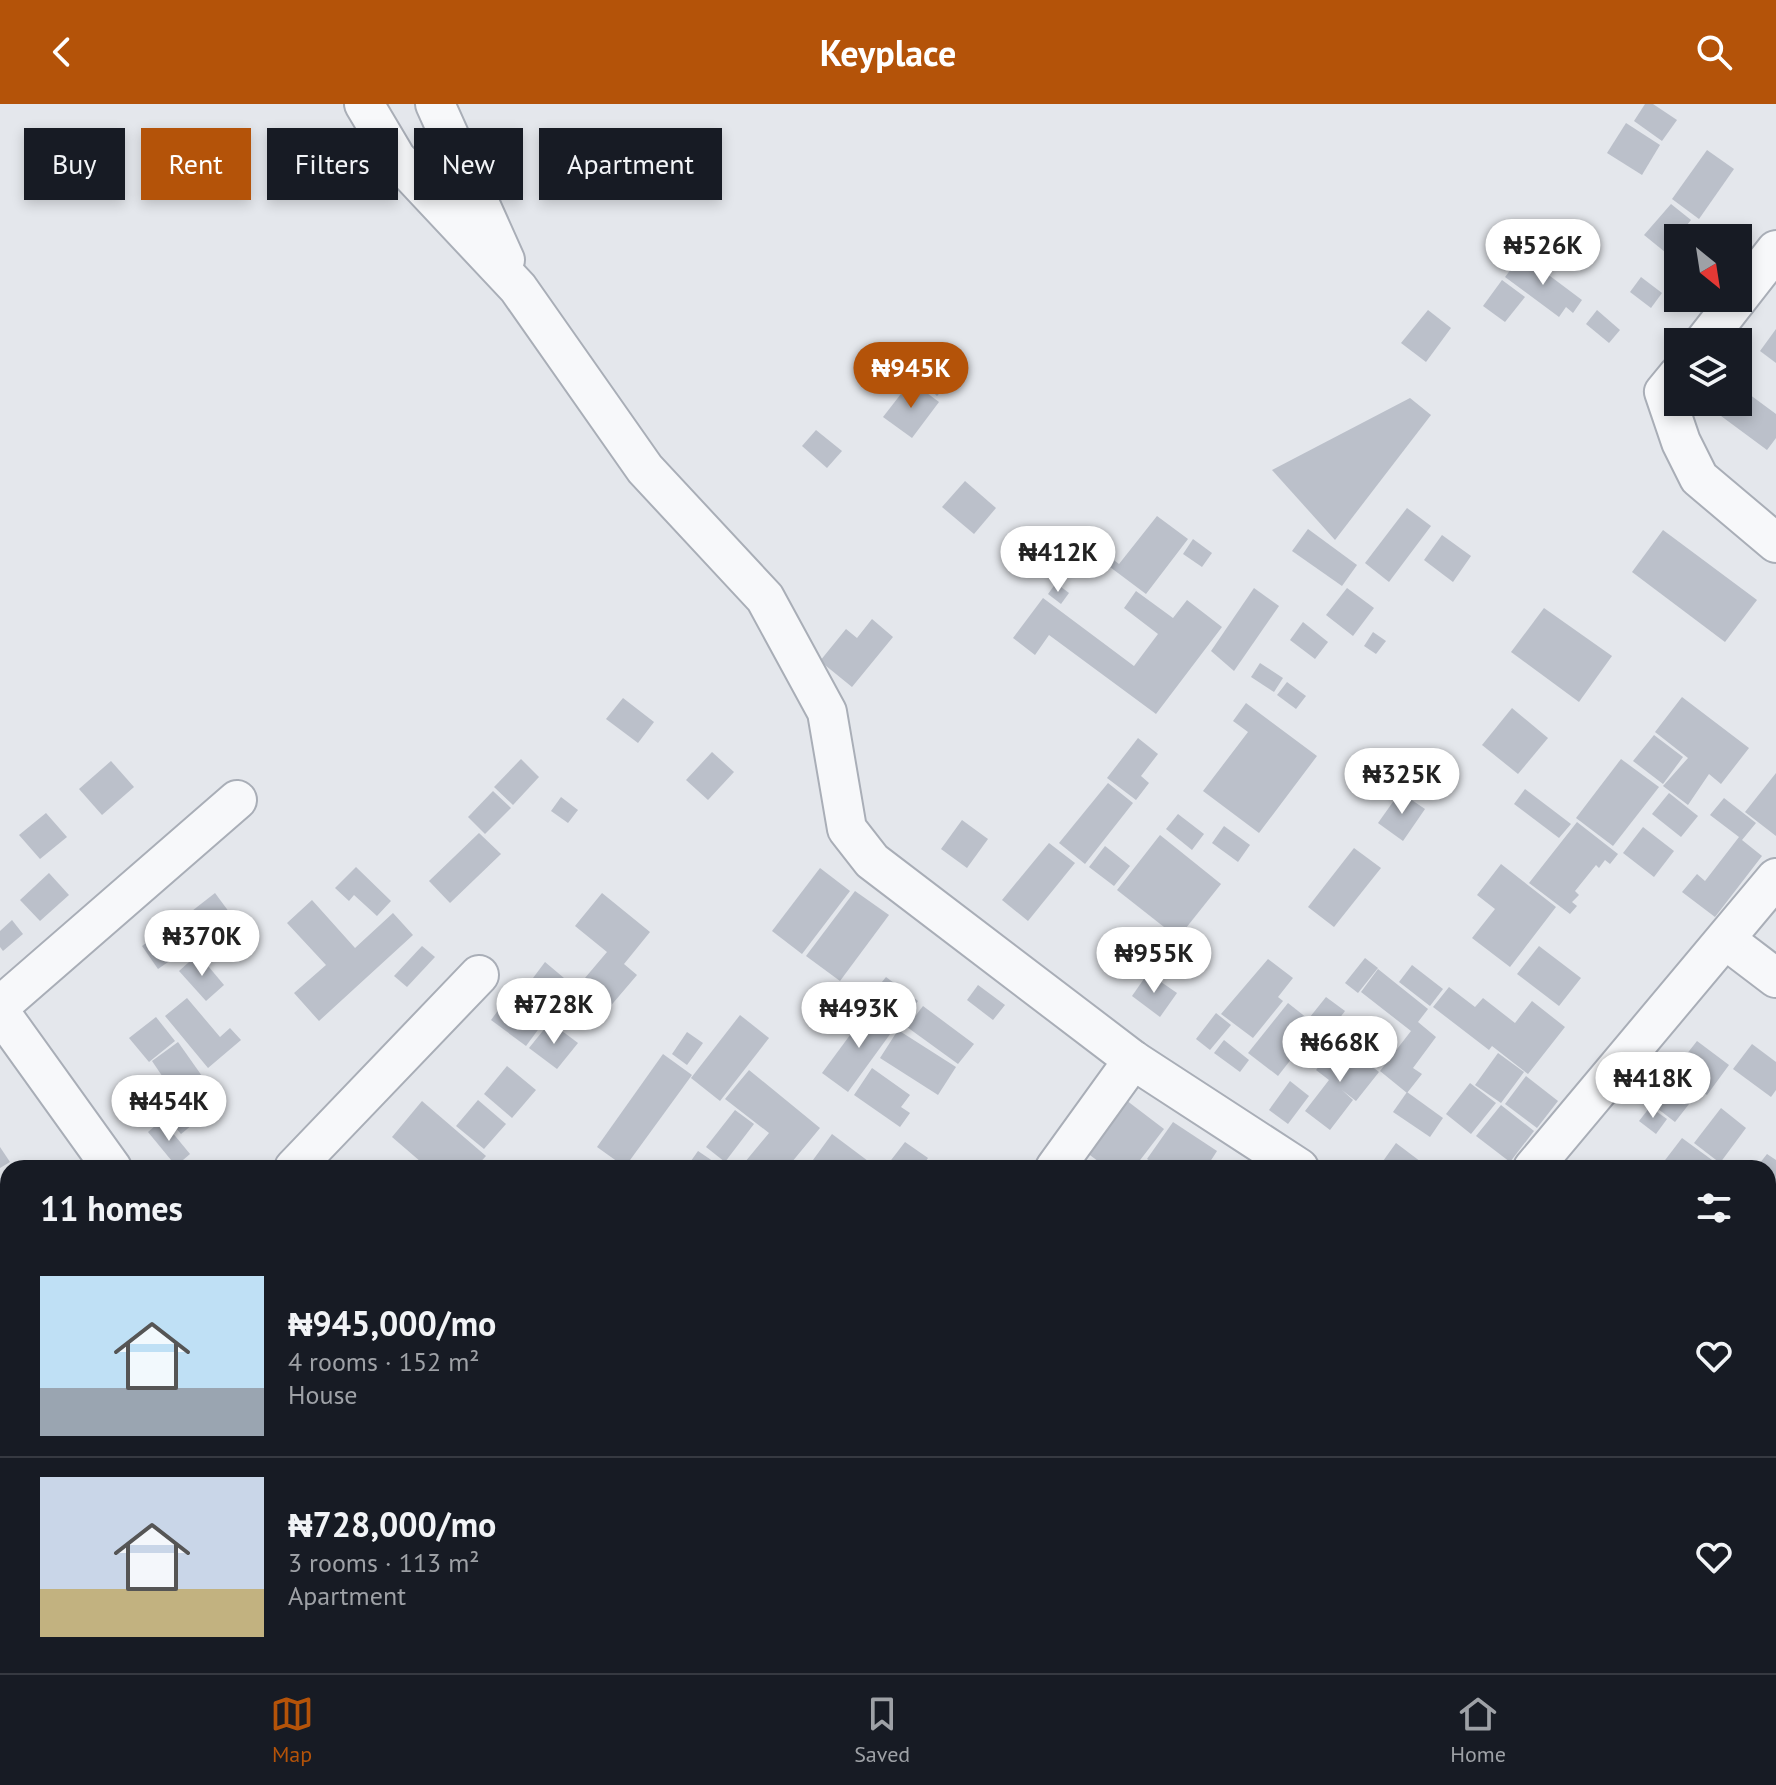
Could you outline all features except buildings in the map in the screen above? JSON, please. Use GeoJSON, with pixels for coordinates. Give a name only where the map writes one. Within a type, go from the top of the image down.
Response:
{"type":"FeatureCollection","features":[{"type":"Feature","properties":{"kind":"street"},"geometry":{"type":"LineString","coordinates":[[364,104],[396,158],[518,288],[645,469],[765,598],[827,712],[847,829],[872,861],[1133,1060],[1287,1160]]}},
{"type":"Feature","properties":{"kind":"street"},"geometry":{"type":"LineString","coordinates":[[435,104],[518,288]]}},
{"type":"Feature","properties":{"kind":"street"},"geometry":{"type":"LineString","coordinates":[[1715,328],[1776,250]]}},
{"type":"Feature","properties":{"kind":"street"},"geometry":{"type":"LineString","coordinates":[[1672,416],[1699,478],[1776,543]]}},
{"type":"Feature","properties":{"kind":"street"},"geometry":{"type":"LineString","coordinates":[[106,1160],[0,1009],[237,800]]}},
{"type":"Feature","properties":{"kind":"street"},"geometry":{"type":"LineString","coordinates":[[1540,1160],[1776,878]]}},
{"type":"Feature","properties":{"kind":"street"},"geometry":{"type":"LineString","coordinates":[[1726,940],[1776,978]]}},
{"type":"Feature","properties":{"kind":"street"},"geometry":{"type":"LineString","coordinates":[[302,1160],[479,975]]}},
{"type":"Feature","properties":{"kind":"street"},"geometry":{"type":"LineString","coordinates":[[1061,1160],[1133,1060]]}}]}
